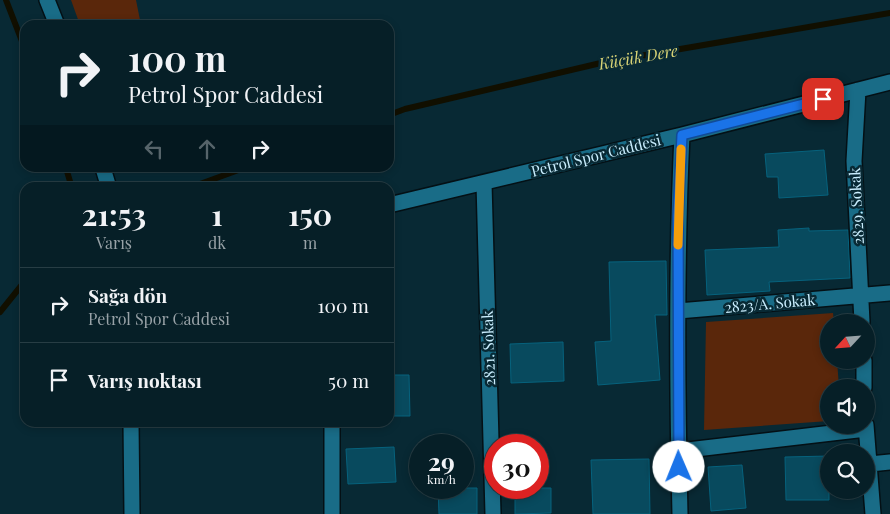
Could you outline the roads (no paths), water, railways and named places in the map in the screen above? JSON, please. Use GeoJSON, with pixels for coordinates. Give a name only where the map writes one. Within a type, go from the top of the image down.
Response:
{"type":"FeatureCollection","features":[{"type":"Feature","properties":{"kind":"street"},"geometry":{"type":"LineString","coordinates":[[46,0],[55,20]]}},
{"type":"Feature","properties":{"kind":"street","name":"Petrol Spor Caddesi"},"geometry":{"type":"LineString","coordinates":[[394,204],[682,135],[890,82]]}},
{"type":"Feature","properties":{"kind":"street","name":"2829. Sokak"},"geometry":{"type":"LineString","coordinates":[[858,90],[854,161],[862,314]]}},
{"type":"Feature","properties":{"kind":"street"},"geometry":{"type":"LineString","coordinates":[[680,514],[678,216],[682,135]]}},
{"type":"Feature","properties":{"kind":"street","name":"2821. Sokak"},"geometry":{"type":"LineString","coordinates":[[484,183],[493,514]]}},
{"type":"Feature","properties":{"kind":"street","name":"2823/A. Sokak"},"geometry":{"type":"LineString","coordinates":[[678,311],[862,297],[890,293]]}},
{"type":"Feature","properties":{"kind":"street"},"geometry":{"type":"LineString","coordinates":[[132,427],[132,514]]}},
{"type":"Feature","properties":{"kind":"street"},"geometry":{"type":"LineString","coordinates":[[332,427],[332,514]]}},
{"type":"Feature","properties":{"kind":"street"},"geometry":{"type":"LineString","coordinates":[[679,451],[820,433]]}},
{"type":"Feature","properties":{"kind":"street"},"geometry":{"type":"LineString","coordinates":[[875,464],[890,462]]}},
{"type":"Feature","properties":{"kind":"street"},"geometry":{"type":"LineString","coordinates":[[872,499],[873,514]]}},
{"type":"Feature","properties":{"kind":"waterway"},"geometry":{"type":"LineString","coordinates":[[6,0],[20,36]]}},
{"type":"Feature","properties":{"kind":"waterway","name":"Küçük Dere"},"geometry":{"type":"LineString","coordinates":[[394,113],[605,62],[890,13]]}},
{"type":"Feature","properties":{"kind":"waterway"},"geometry":{"type":"LineString","coordinates":[[67,172],[70,182]]}},
{"type":"Feature","properties":{"kind":"waterway","name":"Küçük Dere"},"geometry":{"type":"LineString","coordinates":[[206,182],[233,172]]}},
{"type":"Feature","properties":{"kind":"waterway"},"geometry":{"type":"LineString","coordinates":[[0,312],[20,287]]}}]}
